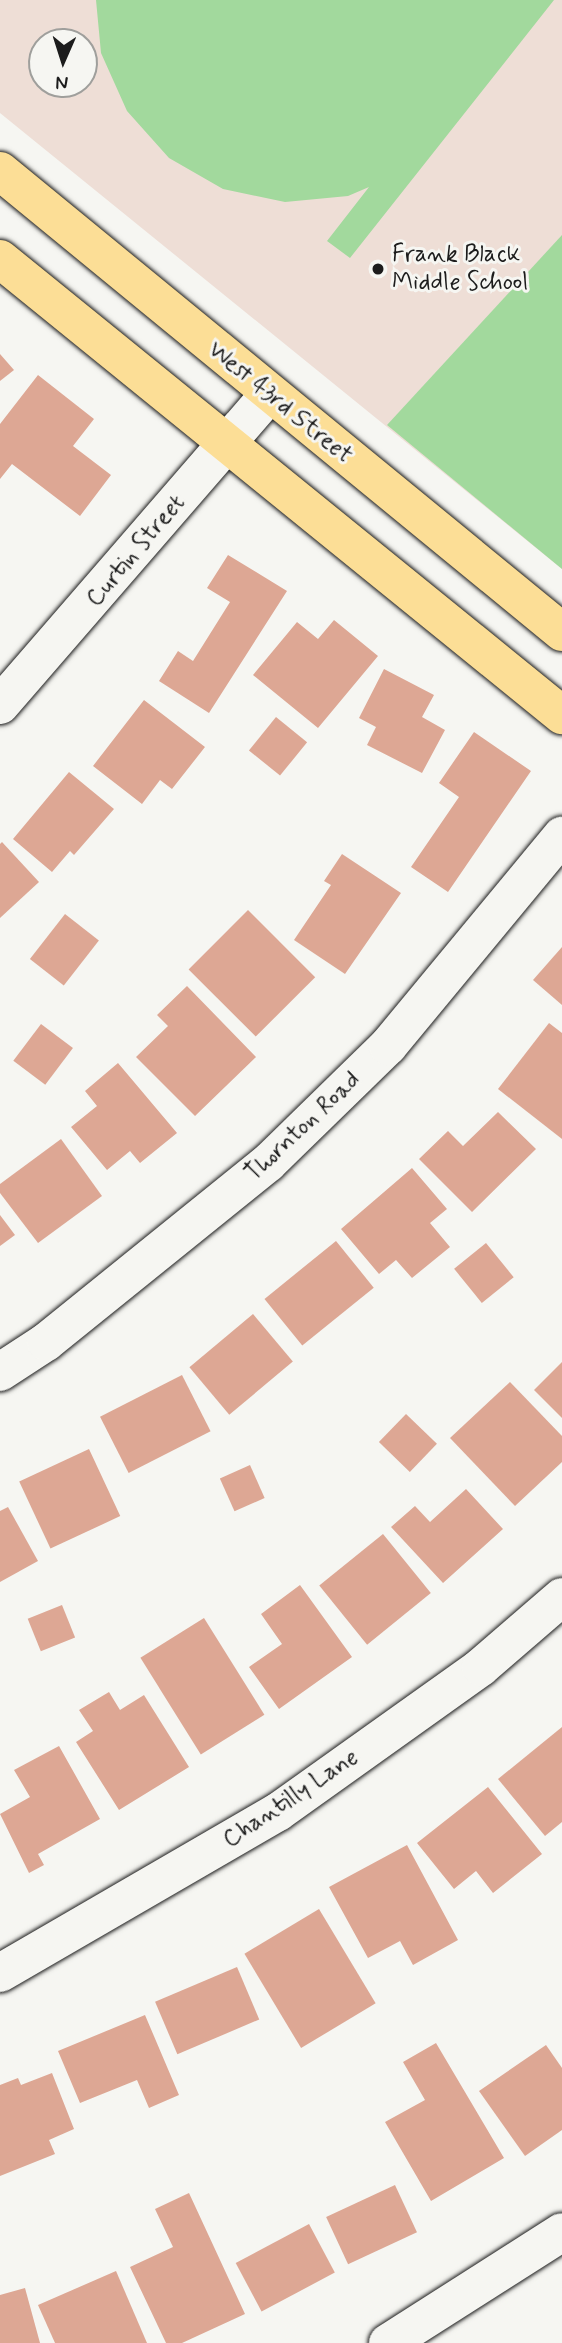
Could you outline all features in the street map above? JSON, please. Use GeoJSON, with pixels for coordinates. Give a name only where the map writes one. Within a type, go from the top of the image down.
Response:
{"type":"FeatureCollection","features":[{"type":"Feature","properties":{"kind":"main road","name":"West 43rd Street"},"geometry":{"type":"LineString","coordinates":[[0,171],[562,632]]}},
{"type":"Feature","properties":{"kind":"main road"},"geometry":{"type":"LineString","coordinates":[[0,259],[562,715]]}},
{"type":"Feature","properties":{"kind":"street","name":"Curtin Street"},"geometry":{"type":"LineString","coordinates":[[0,705],[269,394]]}},
{"type":"Feature","properties":{"kind":"street","name":"Thornton Road"},"geometry":{"type":"LineString","coordinates":[[0,1372],[46,1342],[268,1163],[388,1046],[562,836]]}},
{"type":"Feature","properties":{"kind":"street","name":"Chantilly Lane"},"geometry":{"type":"LineString","coordinates":[[0,1973],[278,1812],[481,1667],[562,1597]]}},
{"type":"Feature","properties":{"kind":"street"},"geometry":{"type":"LineString","coordinates":[[388,2343],[562,2232]]}},
{"type":"Feature","properties":{"kind":"shaded area","name":"Frank Black Middle School"},"geometry":{"type":"Polygon","coordinates":[[[0,0],[562,0],[562,569],[0,113],[0,0]]]}},
{"type":"Feature","properties":{"kind":"green space"},"geometry":{"type":"Polygon","coordinates":[[[96,0],[554,0],[350,258],[327,241],[369,187],[348,196],[285,202],[223,189],[169,158],[127,111],[101,53],[96,0]]]}},
{"type":"Feature","properties":{"kind":"green space"},"geometry":{"type":"Polygon","coordinates":[[[562,235],[562,569],[387,425],[562,235]]]}},
{"type":"Feature","properties":{"kind":"building"},"geometry":{"type":"Polygon","coordinates":[[[0,354],[14,370],[0,381],[0,354]]]}},
{"type":"Feature","properties":{"kind":"building"},"geometry":{"type":"Polygon","coordinates":[[[38,375],[94,419],[73,446],[111,475],[80,516],[12,464],[0,479],[0,424],[38,375]]]}},
{"type":"Feature","properties":{"kind":"building"},"geometry":{"type":"Polygon","coordinates":[[[228,555],[287,591],[209,713],[159,681],[178,651],[193,661],[230,602],[207,588],[228,555]]]}},
{"type":"Feature","properties":{"kind":"building"},"geometry":{"type":"Polygon","coordinates":[[[334,620],[378,656],[318,728],[253,675],[297,622],[318,639],[334,620]]]}},
{"type":"Feature","properties":{"kind":"building"},"geometry":{"type":"Polygon","coordinates":[[[384,669],[434,695],[422,717],[445,730],[422,773],[367,745],[376,727],[359,718],[384,669]]]}},
{"type":"Feature","properties":{"kind":"building"},"geometry":{"type":"Polygon","coordinates":[[[144,700],[205,747],[172,789],[160,780],[142,804],[93,766],[144,700]]]}},
{"type":"Feature","properties":{"kind":"building"},"geometry":{"type":"Polygon","coordinates":[[[276,717],[307,742],[280,776],[249,750],[276,717]]]}},
{"type":"Feature","properties":{"kind":"building"},"geometry":{"type":"Polygon","coordinates":[[[474,732],[531,771],[448,892],[411,867],[459,797],[439,783],[474,732]]]}},
{"type":"Feature","properties":{"kind":"building"},"geometry":{"type":"Polygon","coordinates":[[[69,772],[114,809],[74,855],[70,851],[52,872],[13,839],[69,772]]]}},
{"type":"Feature","properties":{"kind":"building"},"geometry":{"type":"Polygon","coordinates":[[[2,842],[39,882],[0,918],[0,844],[2,842]]]}},
{"type":"Feature","properties":{"kind":"building"},"geometry":{"type":"Polygon","coordinates":[[[342,854],[401,893],[345,974],[294,940],[331,885],[324,881],[342,854]]]}},
{"type":"Feature","properties":{"kind":"building"},"geometry":{"type":"Polygon","coordinates":[[[248,910],[315,977],[256,1037],[189,969],[248,910]]]}},
{"type":"Feature","properties":{"kind":"building"},"geometry":{"type":"Polygon","coordinates":[[[65,914],[99,940],[64,985],[30,959],[65,914]]]}},
{"type":"Feature","properties":{"kind":"building"},"geometry":{"type":"Polygon","coordinates":[[[562,947],[562,1005],[533,980],[562,947]]]}},
{"type":"Feature","properties":{"kind":"building"},"geometry":{"type":"Polygon","coordinates":[[[187,986],[256,1057],[195,1116],[136,1057],[168,1026],[157,1015],[187,986]]]}},
{"type":"Feature","properties":{"kind":"building"},"geometry":{"type":"Polygon","coordinates":[[[549,1023],[562,1033],[562,1139],[498,1089],[549,1023]]]}},
{"type":"Feature","properties":{"kind":"building"},"geometry":{"type":"Polygon","coordinates":[[[41,1024],[73,1048],[45,1085],[13,1061],[41,1024]]]}},
{"type":"Feature","properties":{"kind":"building"},"geometry":{"type":"Polygon","coordinates":[[[118,1063],[177,1133],[140,1163],[130,1151],[107,1170],[71,1127],[97,1106],[85,1091],[118,1063]]]}},
{"type":"Feature","properties":{"kind":"building"},"geometry":{"type":"Polygon","coordinates":[[[498,1112],[536,1149],[472,1212],[419,1159],[448,1131],[463,1146],[498,1112]]]}},
{"type":"Feature","properties":{"kind":"building"},"geometry":{"type":"Polygon","coordinates":[[[61,1139],[102,1196],[38,1243],[0,1193],[0,1184],[61,1139]]]}},
{"type":"Feature","properties":{"kind":"building"},"geometry":{"type":"Polygon","coordinates":[[[412,1168],[447,1209],[430,1223],[450,1247],[412,1278],[396,1260],[379,1274],[341,1229],[412,1168]]]}},
{"type":"Feature","properties":{"kind":"building"},"geometry":{"type":"Polygon","coordinates":[[[0,1215],[15,1235],[0,1246],[0,1215]]]}},
{"type":"Feature","properties":{"kind":"building"},"geometry":{"type":"Polygon","coordinates":[[[336,1241],[374,1288],[302,1346],[265,1299],[336,1241]]]}},
{"type":"Feature","properties":{"kind":"building"},"geometry":{"type":"Polygon","coordinates":[[[486,1243],[514,1277],[482,1303],[454,1269],[486,1243]]]}},
{"type":"Feature","properties":{"kind":"building"},"geometry":{"type":"Polygon","coordinates":[[[253,1314],[293,1361],[229,1415],[189,1367],[253,1314]]]}},
{"type":"Feature","properties":{"kind":"building"},"geometry":{"type":"Polygon","coordinates":[[[562,1362],[562,1418],[534,1390],[562,1362]]]}},
{"type":"Feature","properties":{"kind":"building"},"geometry":{"type":"Polygon","coordinates":[[[182,1375],[211,1431],[129,1473],[100,1417],[182,1375]]]}},
{"type":"Feature","properties":{"kind":"building"},"geometry":{"type":"Polygon","coordinates":[[[510,1382],[562,1436],[562,1462],[515,1506],[450,1438],[510,1382]]]}},
{"type":"Feature","properties":{"kind":"building"},"geometry":{"type":"Polygon","coordinates":[[[406,1414],[437,1444],[410,1472],[379,1442],[406,1414]]]}},
{"type":"Feature","properties":{"kind":"building"},"geometry":{"type":"Polygon","coordinates":[[[89,1449],[120,1516],[50,1549],[19,1482],[89,1449]]]}},
{"type":"Feature","properties":{"kind":"building"},"geometry":{"type":"Polygon","coordinates":[[[250,1465],[265,1498],[234,1511],[220,1478],[250,1465]]]}},
{"type":"Feature","properties":{"kind":"building"},"geometry":{"type":"Polygon","coordinates":[[[466,1489],[503,1529],[443,1583],[391,1527],[415,1506],[430,1522],[466,1489]]]}},
{"type":"Feature","properties":{"kind":"building"},"geometry":{"type":"Polygon","coordinates":[[[8,1507],[38,1561],[0,1582],[0,1511],[8,1507]]]}},
{"type":"Feature","properties":{"kind":"building"},"geometry":{"type":"Polygon","coordinates":[[[383,1534],[431,1593],[367,1645],[319,1586],[383,1534]]]}},
{"type":"Feature","properties":{"kind":"building"},"geometry":{"type":"Polygon","coordinates":[[[300,1585],[352,1657],[279,1709],[249,1667],[282,1644],[261,1614],[300,1585]]]}},
{"type":"Feature","properties":{"kind":"building"},"geometry":{"type":"Polygon","coordinates":[[[62,1605],[75,1637],[41,1651],[28,1619],[62,1605]]]}},
{"type":"Feature","properties":{"kind":"building"},"geometry":{"type":"Polygon","coordinates":[[[204,1618],[264,1715],[201,1754],[140,1658],[204,1618]]]}},
{"type":"Feature","properties":{"kind":"building"},"geometry":{"type":"Polygon","coordinates":[[[109,1692],[120,1710],[144,1695],[189,1767],[119,1810],[76,1742],[93,1731],[79,1710],[109,1692]]]}},
{"type":"Feature","properties":{"kind":"building"},"geometry":{"type":"Polygon","coordinates":[[[562,1727],[562,1822],[545,1836],[498,1779],[562,1727]]]}},
{"type":"Feature","properties":{"kind":"building"},"geometry":{"type":"Polygon","coordinates":[[[59,1746],[100,1819],[38,1854],[44,1865],[29,1873],[0,1814],[30,1797],[14,1770],[59,1746]]]}},
{"type":"Feature","properties":{"kind":"building"},"geometry":{"type":"Polygon","coordinates":[[[488,1787],[542,1854],[493,1893],[476,1871],[454,1889],[417,1843],[488,1787]]]}},
{"type":"Feature","properties":{"kind":"building"},"geometry":{"type":"Polygon","coordinates":[[[407,1845],[458,1940],[413,1965],[400,1941],[368,1958],[329,1887],[407,1845]]]}},
{"type":"Feature","properties":{"kind":"building"},"geometry":{"type":"Polygon","coordinates":[[[319,1909],[376,2003],[301,2048],[244,1954],[319,1909]]]}},
{"type":"Feature","properties":{"kind":"building"},"geometry":{"type":"Polygon","coordinates":[[[237,1967],[259,2019],[177,2054],[155,2002],[237,1967]]]}},
{"type":"Feature","properties":{"kind":"building"},"geometry":{"type":"Polygon","coordinates":[[[145,2015],[179,2095],[149,2108],[137,2080],[80,2103],[58,2051],[145,2015]]]}},
{"type":"Feature","properties":{"kind":"building"},"geometry":{"type":"Polygon","coordinates":[[[436,2043],[504,2158],[431,2201],[385,2122],[425,2100],[403,2062],[436,2043]]]}},
{"type":"Feature","properties":{"kind":"building"},"geometry":{"type":"Polygon","coordinates":[[[546,2045],[562,2068],[562,2130],[525,2156],[479,2091],[546,2045]]]}},
{"type":"Feature","properties":{"kind":"building"},"geometry":{"type":"Polygon","coordinates":[[[52,2073],[74,2129],[49,2140],[55,2154],[0,2176],[0,2085],[18,2078],[21,2085],[52,2073]]]}},
{"type":"Feature","properties":{"kind":"building"},"geometry":{"type":"Polygon","coordinates":[[[395,2185],[417,2232],[348,2264],[326,2217],[395,2185]]]}},
{"type":"Feature","properties":{"kind":"building"},"geometry":{"type":"Polygon","coordinates":[[[189,2193],[245,2314],[182,2343],[166,2343],[130,2267],[173,2247],[155,2209],[189,2193]]]}},
{"type":"Feature","properties":{"kind":"building"},"geometry":{"type":"Polygon","coordinates":[[[309,2224],[335,2273],[262,2312],[236,2263],[309,2224]]]}},
{"type":"Feature","properties":{"kind":"building"},"geometry":{"type":"Polygon","coordinates":[[[116,2271],[147,2343],[55,2343],[38,2305],[116,2271]]]}},
{"type":"Feature","properties":{"kind":"building"},"geometry":{"type":"Polygon","coordinates":[[[25,2288],[40,2343],[0,2343],[0,2295],[25,2288]]]}},
{"type":"Feature","properties":{"kind":"place","name":"Frank Black Middle School"},"geometry":{"type":"Point","coordinates":[378,269]}}]}
